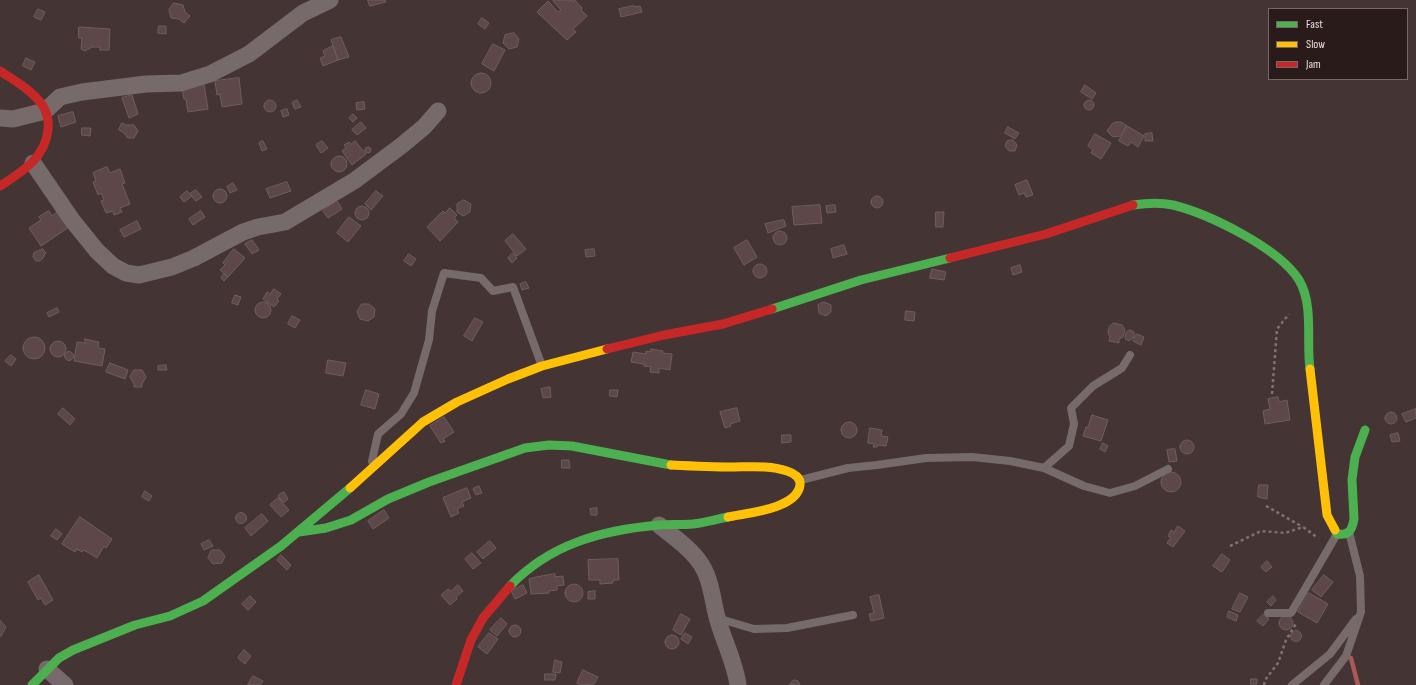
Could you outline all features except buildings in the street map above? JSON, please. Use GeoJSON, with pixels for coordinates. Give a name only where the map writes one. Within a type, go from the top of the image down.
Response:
{"type":"FeatureCollection","features":[{"type":"Feature","properties":{"kind":"street"},"geometry":{"type":"LineString","coordinates":[[0,118],[14,119],[45,111],[60,97],[82,92],[146,84],[181,83],[210,74],[249,54],[304,13],[330,0]]}},
{"type":"Feature","properties":{"kind":"street"},"geometry":{"type":"LineString","coordinates":[[0,71],[33,95],[42,105],[48,118],[46,144],[37,159],[23,172],[0,186]]}},
{"type":"Feature","properties":{"kind":"street"},"geometry":{"type":"LineString","coordinates":[[33,163],[72,220],[97,251],[113,266],[126,273],[139,275],[194,258],[243,232],[258,227],[285,222],[354,181],[424,127],[438,111]]}},
{"type":"Feature","properties":{"kind":"street"},"geometry":{"type":"LineString","coordinates":[[32,685],[59,658],[73,650],[135,625],[170,616],[197,605],[243,574],[299,532],[423,422],[450,406],[508,379],[542,366],[603,350],[664,335],[723,324],[861,280],[1046,234],[1134,205],[1155,203],[1172,205],[1212,218],[1262,244],[1285,264],[1299,280],[1307,302],[1309,334],[1308,356],[1327,509],[1328,515],[1337,534],[1344,535],[1349,532],[1353,525],[1352,480],[1355,457],[1365,430]]}},
{"type":"Feature","properties":{"kind":"street"},"geometry":{"type":"LineString","coordinates":[[299,532],[326,528],[351,520],[388,499],[429,482],[525,448],[549,445],[572,446],[668,465],[763,467],[787,471],[797,476],[800,481],[800,487],[789,502],[768,509],[694,524],[659,525],[603,534],[575,542],[557,550],[518,578],[500,597],[484,618],[471,640],[456,685]]}},
{"type":"Feature","properties":{"kind":"street"},"geometry":{"type":"LineString","coordinates":[[659,525],[699,560],[707,573],[717,618],[738,685]]}},
{"type":"Feature","properties":{"kind":"street"},"geometry":{"type":"LineString","coordinates":[[47,669],[65,685]]}},
{"type":"Feature","properties":{"kind":"lane"},"geometry":{"type":"LineString","coordinates":[[370,470],[378,434],[401,414],[414,393],[429,340],[432,311],[444,273],[481,278],[493,291],[513,287],[523,310],[542,366]]}},
{"type":"Feature","properties":{"kind":"lane"},"geometry":{"type":"LineString","coordinates":[[1044,468],[1070,446],[1074,424],[1071,408],[1093,386],[1122,368],[1130,355]]}},
{"type":"Feature","properties":{"kind":"lane"},"geometry":{"type":"LineString","coordinates":[[800,481],[848,468],[926,458],[972,457],[1010,461],[1044,468],[1084,486],[1110,493],[1135,486],[1168,469]]}},
{"type":"Feature","properties":{"kind":"lane"},"geometry":{"type":"LineString","coordinates":[[1324,685],[1346,656],[1361,612],[1360,576],[1349,532]]}},
{"type":"Feature","properties":{"kind":"lane"},"geometry":{"type":"LineString","coordinates":[[1268,613],[1291,613],[1337,534]]}},
{"type":"Feature","properties":{"kind":"lane"},"geometry":{"type":"LineString","coordinates":[[1292,685],[1330,654],[1361,612]]}},
{"type":"Feature","properties":{"kind":"lane"},"geometry":{"type":"LineString","coordinates":[[717,618],[754,629],[794,627],[853,615]]}},
{"type":"Feature","properties":{"kind":"path"},"geometry":{"type":"LineString","coordinates":[[1272,394],[1277,329],[1304,294]]}},
{"type":"Feature","properties":{"kind":"path"},"geometry":{"type":"LineString","coordinates":[[1266,506],[1303,527],[1330,546]]}},
{"type":"Feature","properties":{"kind":"path"},"geometry":{"type":"LineString","coordinates":[[1230,546],[1261,532],[1285,533],[1303,527]]}},
{"type":"Feature","properties":{"kind":"path"},"geometry":{"type":"LineString","coordinates":[[1264,685],[1265,680],[1278,663],[1286,640],[1298,620],[1291,613]]}},
{"type":"Feature","properties":{"kind":"waterway"},"geometry":{"type":"LineString","coordinates":[[1351,658],[1358,685]]}},
{"type":"Feature","properties":{"kind":"traffic: fast"},"geometry":{"type":"LineString","coordinates":[[1133,205],[1153,203],[1168,204],[1188,209],[1242,234],[1276,256],[1289,268],[1299,280],[1304,290],[1309,324],[1310,369]]}},
{"type":"Feature","properties":{"kind":"traffic: fast"},"geometry":{"type":"LineString","coordinates":[[772,309],[861,280],[950,258]]}},
{"type":"Feature","properties":{"kind":"traffic: fast"},"geometry":{"type":"LineString","coordinates":[[1335,530],[1337,534],[1344,534],[1347,533],[1352,526],[1354,519],[1352,480],[1355,457],[1365,430]]}},
{"type":"Feature","properties":{"kind":"traffic: fast"},"geometry":{"type":"LineString","coordinates":[[299,532],[326,528],[351,520],[388,499],[429,482],[525,448],[549,445],[572,446],[671,465]]}},
{"type":"Feature","properties":{"kind":"traffic: fast"},"geometry":{"type":"LineString","coordinates":[[32,685],[59,658],[73,650],[135,625],[170,616],[203,601],[281,546],[350,488]]}},
{"type":"Feature","properties":{"kind":"traffic: fast"},"geometry":{"type":"LineString","coordinates":[[510,586],[542,559],[597,535],[638,527],[702,523],[728,517]]}},
{"type":"Feature","properties":{"kind":"traffic: slow"},"geometry":{"type":"LineString","coordinates":[[350,488],[423,422],[457,402],[508,379],[542,366],[607,349]]}},
{"type":"Feature","properties":{"kind":"traffic: slow"},"geometry":{"type":"LineString","coordinates":[[1310,369],[1327,515],[1335,530]]}},
{"type":"Feature","properties":{"kind":"traffic: slow"},"geometry":{"type":"LineString","coordinates":[[671,465],[773,468],[792,473],[799,480],[800,485],[797,493],[790,500],[781,505],[728,517]]}},
{"type":"Feature","properties":{"kind":"traffic: jam"},"geometry":{"type":"LineString","coordinates":[[0,71],[23,87],[39,101],[46,112],[48,121],[46,140],[37,156],[24,170],[0,186]]}},
{"type":"Feature","properties":{"kind":"traffic: jam"},"geometry":{"type":"LineString","coordinates":[[950,258],[1046,234],[1133,205]]}},
{"type":"Feature","properties":{"kind":"traffic: jam"},"geometry":{"type":"LineString","coordinates":[[607,349],[664,335],[723,324],[772,309]]}},
{"type":"Feature","properties":{"kind":"traffic: jam"},"geometry":{"type":"LineString","coordinates":[[456,685],[471,640],[483,618],[510,586]]}}]}
